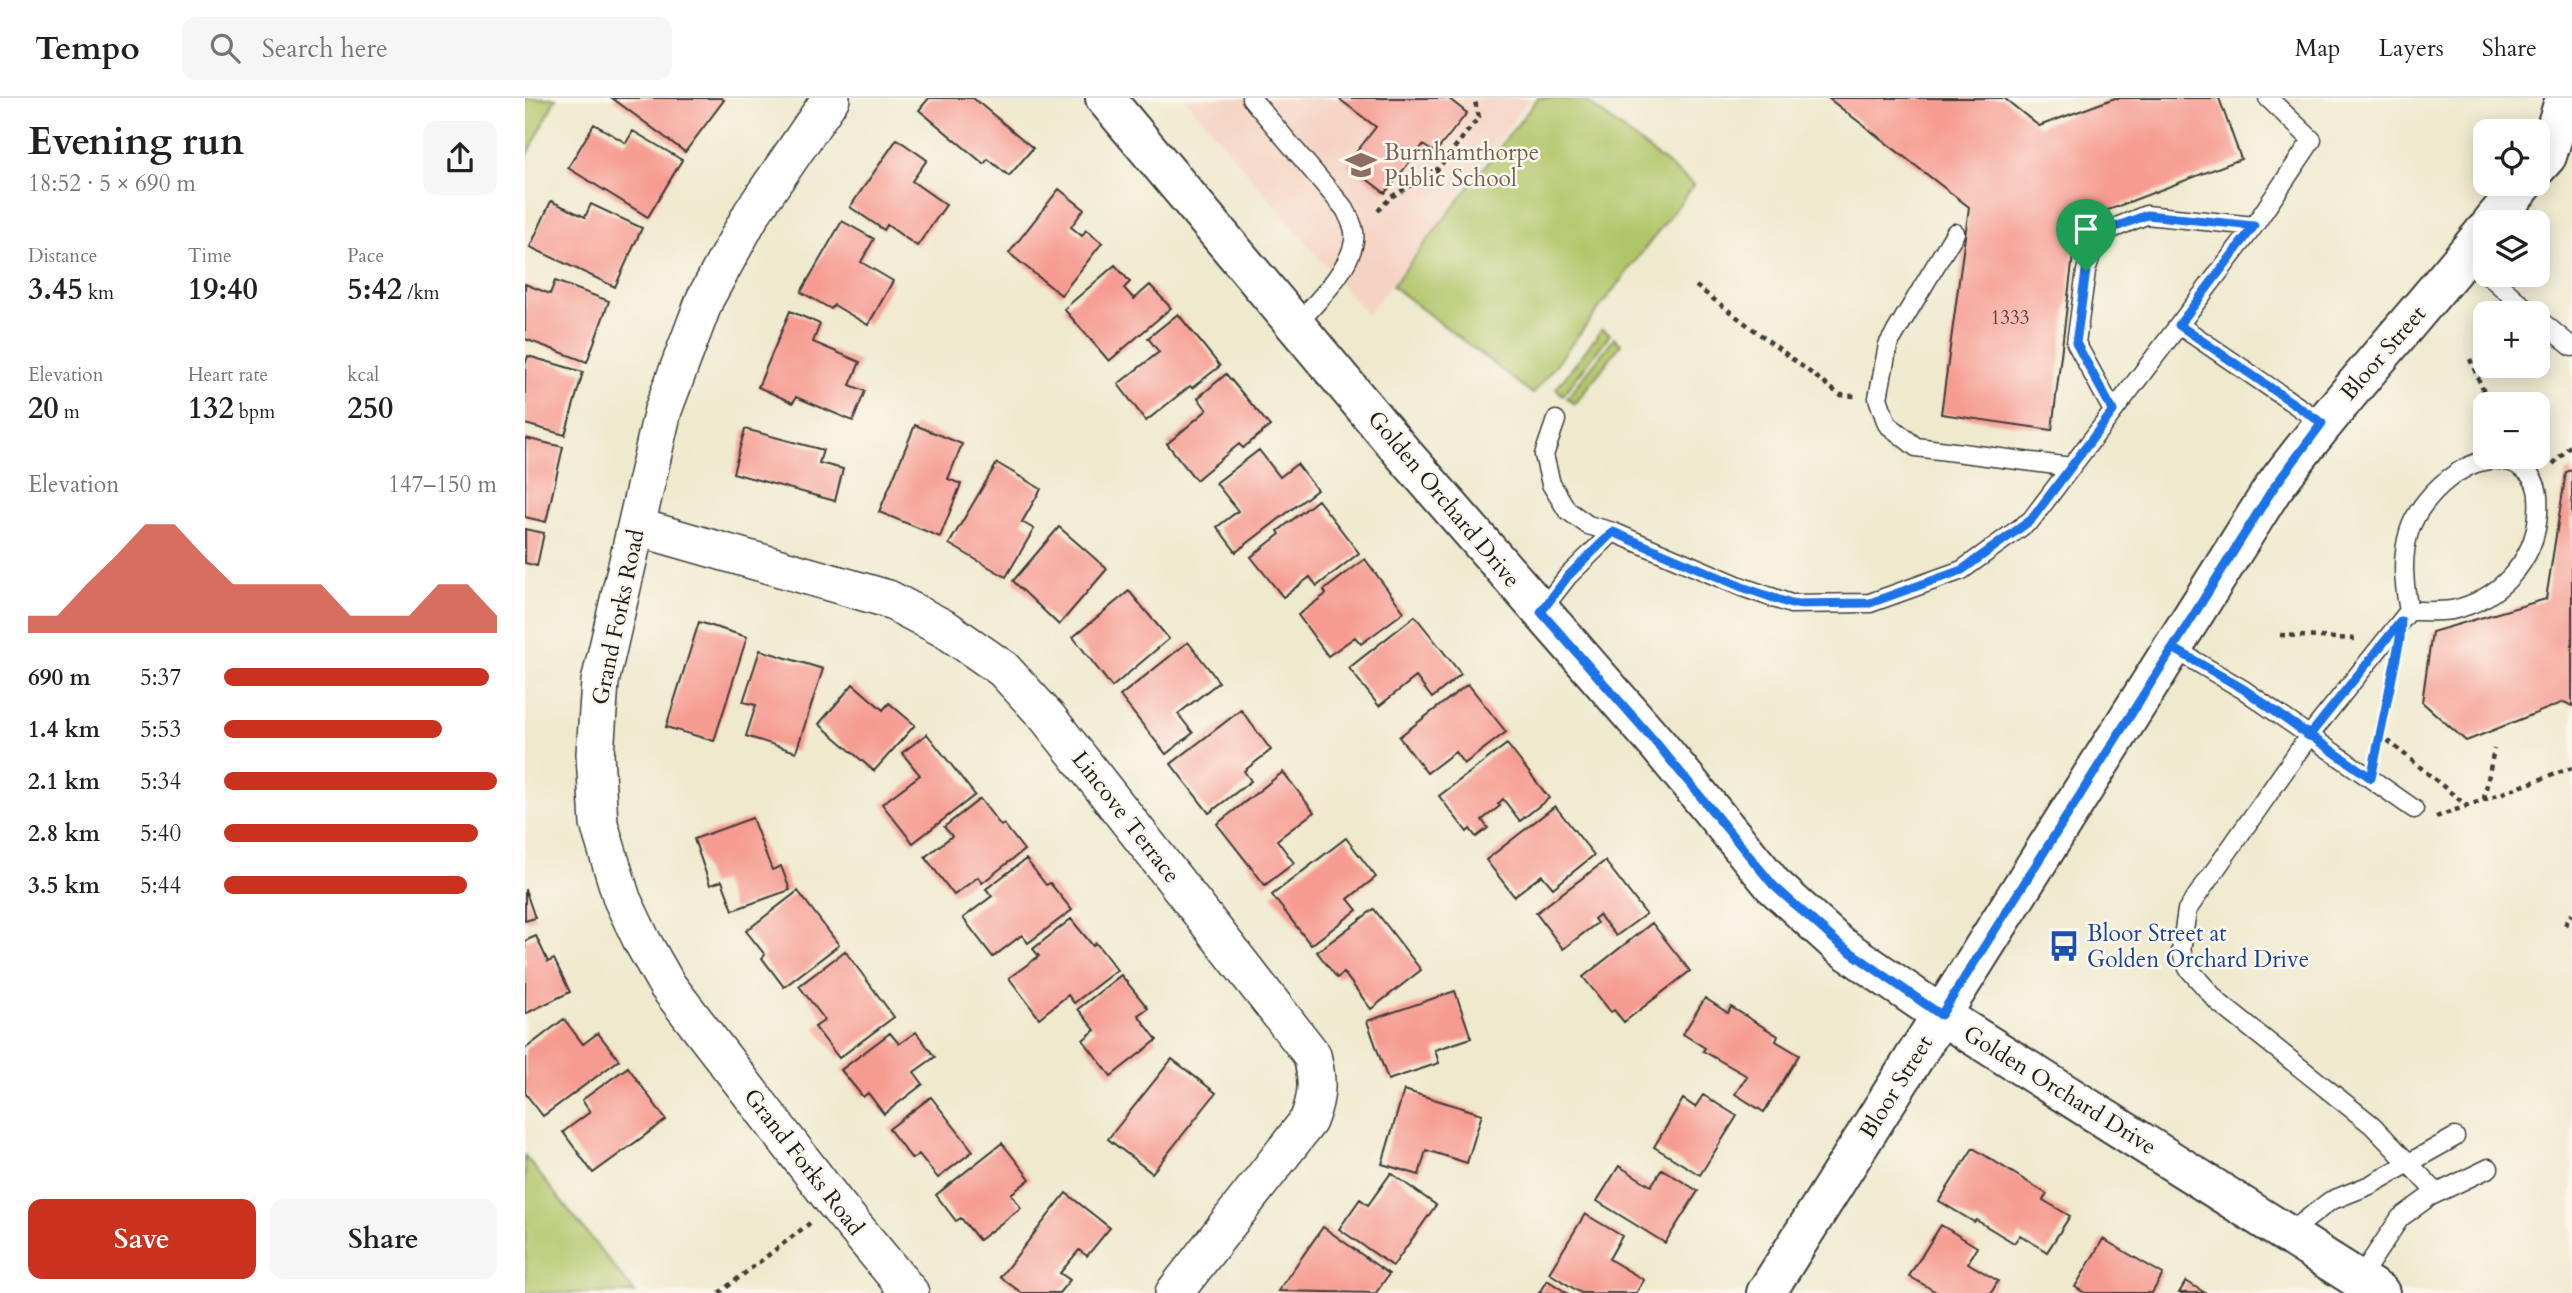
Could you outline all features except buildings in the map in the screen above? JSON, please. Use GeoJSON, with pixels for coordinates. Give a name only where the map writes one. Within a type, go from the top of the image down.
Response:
{"type":"FeatureCollection","features":[{"type":"Feature","properties":{"kind":"street","name":"Grand Forks Road"},"geometry":{"type":"LineString","coordinates":[[831,98],[753,212],[705,299],[663,410],[600,682],[595,754],[599,824],[622,899],[667,985],[835,1203],[909,1293]]}},
{"type":"Feature","properties":{"kind":"street","name":"Golden Orchard Drive"},"geometry":{"type":"LineString","coordinates":[[1105,98],[1402,452],[1658,745],[1773,885],[1839,944],[1941,1015],[2288,1234],[2365,1287]]}},
{"type":"Feature","properties":{"kind":"street"},"geometry":{"type":"LineString","coordinates":[[2550,147],[2565,98]]}},
{"type":"Feature","properties":{"kind":"street"},"geometry":{"type":"LineString","coordinates":[[2503,210],[2515,196]]}},
{"type":"Feature","properties":{"kind":"street","name":"Bloor Street"},"geometry":{"type":"LineString","coordinates":[[1766,1293],[2272,490],[2322,423],[2402,332],[2473,265]]}},
{"type":"Feature","properties":{"kind":"street","name":"Lincove Terrace"},"geometry":{"type":"LineString","coordinates":[[637,527],[888,599],[947,630],[1003,669],[1048,718],[1312,1055],[1318,1079],[1316,1101],[1308,1121],[1174,1293]]}},
{"type":"Feature","properties":{"kind":"lane"},"geometry":{"type":"LineString","coordinates":[[1251,98],[1345,209],[1354,226],[1355,240],[1349,257],[1323,295],[1297,324]]}},
{"type":"Feature","properties":{"kind":"lane"},"geometry":{"type":"LineString","coordinates":[[1556,420],[1544,455],[1551,484],[1567,510],[1588,525],[1613,532],[1742,587],[1791,604],[1870,603],[1962,570],[2031,520],[2254,226],[2312,141],[2268,98]]}},
{"type":"Feature","properties":{"kind":"lane"},"geometry":{"type":"LineString","coordinates":[[2113,411],[2076,343],[2086,271],[2097,234],[2147,215],[2254,226]]}},
{"type":"Feature","properties":{"kind":"lane"},"geometry":{"type":"LineString","coordinates":[[1955,233],[1888,345],[1878,398],[1887,424],[1916,447],[2071,467]]}},
{"type":"Feature","properties":{"kind":"lane"},"geometry":{"type":"LineString","coordinates":[[2507,287],[2520,301]]}},
{"type":"Feature","properties":{"kind":"lane"},"geometry":{"type":"LineString","coordinates":[[2179,325],[2322,423]]}},
{"type":"Feature","properties":{"kind":"lane"},"geometry":{"type":"LineString","coordinates":[[2550,329],[2572,347]]}},
{"type":"Feature","properties":{"kind":"lane"},"geometry":{"type":"LineString","coordinates":[[2405,616],[2449,610],[2482,600],[2504,584],[2521,565],[2535,534],[2538,499],[2535,483],[2521,467],[2501,460],[2475,465],[2450,477],[2430,495],[2415,517],[2406,543],[2405,616],[2309,736],[2187,910],[2181,951],[2188,968],[2218,1002],[2372,1125],[2437,1193]]}},
{"type":"Feature","properties":{"kind":"lane"},"geometry":{"type":"LineString","coordinates":[[1541,612],[1568,576],[1613,532]]}},
{"type":"Feature","properties":{"kind":"lane"},"geometry":{"type":"LineString","coordinates":[[2173,648],[2245,690],[2421,814]]}},
{"type":"Feature","properties":{"kind":"lane"},"geometry":{"type":"LineString","coordinates":[[2288,1234],[2330,1201],[2370,1185],[2455,1138]]}},
{"type":"Feature","properties":{"kind":"lane"},"geometry":{"type":"LineString","coordinates":[[2365,1287],[2400,1218],[2437,1193],[2489,1168]]}},
{"type":"Feature","properties":{"kind":"path"},"geometry":{"type":"LineString","coordinates":[[1378,211],[1391,197],[1436,171],[1479,117],[1475,98]]}},
{"type":"Feature","properties":{"kind":"path"},"geometry":{"type":"LineString","coordinates":[[1696,286],[1840,395],[1878,398]]}},
{"type":"Feature","properties":{"kind":"path"},"geometry":{"type":"LineString","coordinates":[[2470,359],[2484,392]]}},
{"type":"Feature","properties":{"kind":"path"},"geometry":{"type":"LineString","coordinates":[[2371,778],[2405,616]]}},
{"type":"Feature","properties":{"kind":"path"},"geometry":{"type":"LineString","coordinates":[[2280,635],[2385,641]]}},
{"type":"Feature","properties":{"kind":"path"},"geometry":{"type":"LineString","coordinates":[[2380,734],[2467,806]]}},
{"type":"Feature","properties":{"kind":"path"},"geometry":{"type":"LineString","coordinates":[[2484,799],[2494,749]]}},
{"type":"Feature","properties":{"kind":"path"},"geometry":{"type":"LineString","coordinates":[[2421,814],[2467,806],[2572,768]]}},
{"type":"Feature","properties":{"kind":"path"},"geometry":{"type":"LineString","coordinates":[[2565,925],[2572,914]]}},
{"type":"Feature","properties":{"kind":"path"},"geometry":{"type":"LineString","coordinates":[[719,1293],[835,1203]]}},
{"type":"Feature","properties":{"kind":"shaded area","name":"Burnhamthorpe Public School"},"geometry":{"type":"Polygon","coordinates":[[[1185,98],[1529,98],[1367,315],[1185,98]]]}},
{"type":"Feature","properties":{"kind":"green space"},"geometry":{"type":"Polygon","coordinates":[[[525,98],[556,98],[525,160],[525,98]]]}},
{"type":"Feature","properties":{"kind":"green space"},"geometry":{"type":"Polygon","coordinates":[[[1538,98],[1582,98],[1694,185],[1533,394],[1392,286],[1538,98]]]}},
{"type":"Feature","properties":{"kind":"green space"},"geometry":{"type":"Polygon","coordinates":[[[1602,329],[1610,334],[1563,395],[1556,389],[1602,329]]]}},
{"type":"Feature","properties":{"kind":"green space"},"geometry":{"type":"Polygon","coordinates":[[[1614,338],[1621,344],[1575,404],[1567,398],[1614,338]]]}},
{"type":"Feature","properties":{"kind":"green space"},"geometry":{"type":"Polygon","coordinates":[[[525,1156],[635,1293],[525,1293],[525,1156]]]}},
{"type":"Feature","properties":{"kind":"place","name":"Burnhamthorpe Public School"},"geometry":{"type":"Point","coordinates":[1361,165]}},
{"type":"Feature","properties":{"kind":"place","name":"Bloor Street at Golden Orchard Drive"},"geometry":{"type":"Point","coordinates":[2064,946]}},
{"type":"Feature","properties":{"kind":"route"},"geometry":{"type":"LineString","coordinates":[[2086,271],[2076,343],[2113,411],[2031,520],[1962,570],[1870,603],[1791,604],[1742,587],[1613,532],[1568,576],[1541,612],[1658,745],[1773,885],[1839,944],[1941,1015],[2173,648],[2245,690],[2309,736],[2401,621],[2400,639],[2371,778],[2309,736],[2245,690],[2173,648],[2272,490],[2322,423],[2179,325],[2254,226],[2147,215],[2097,234],[2086,271]]}}]}
